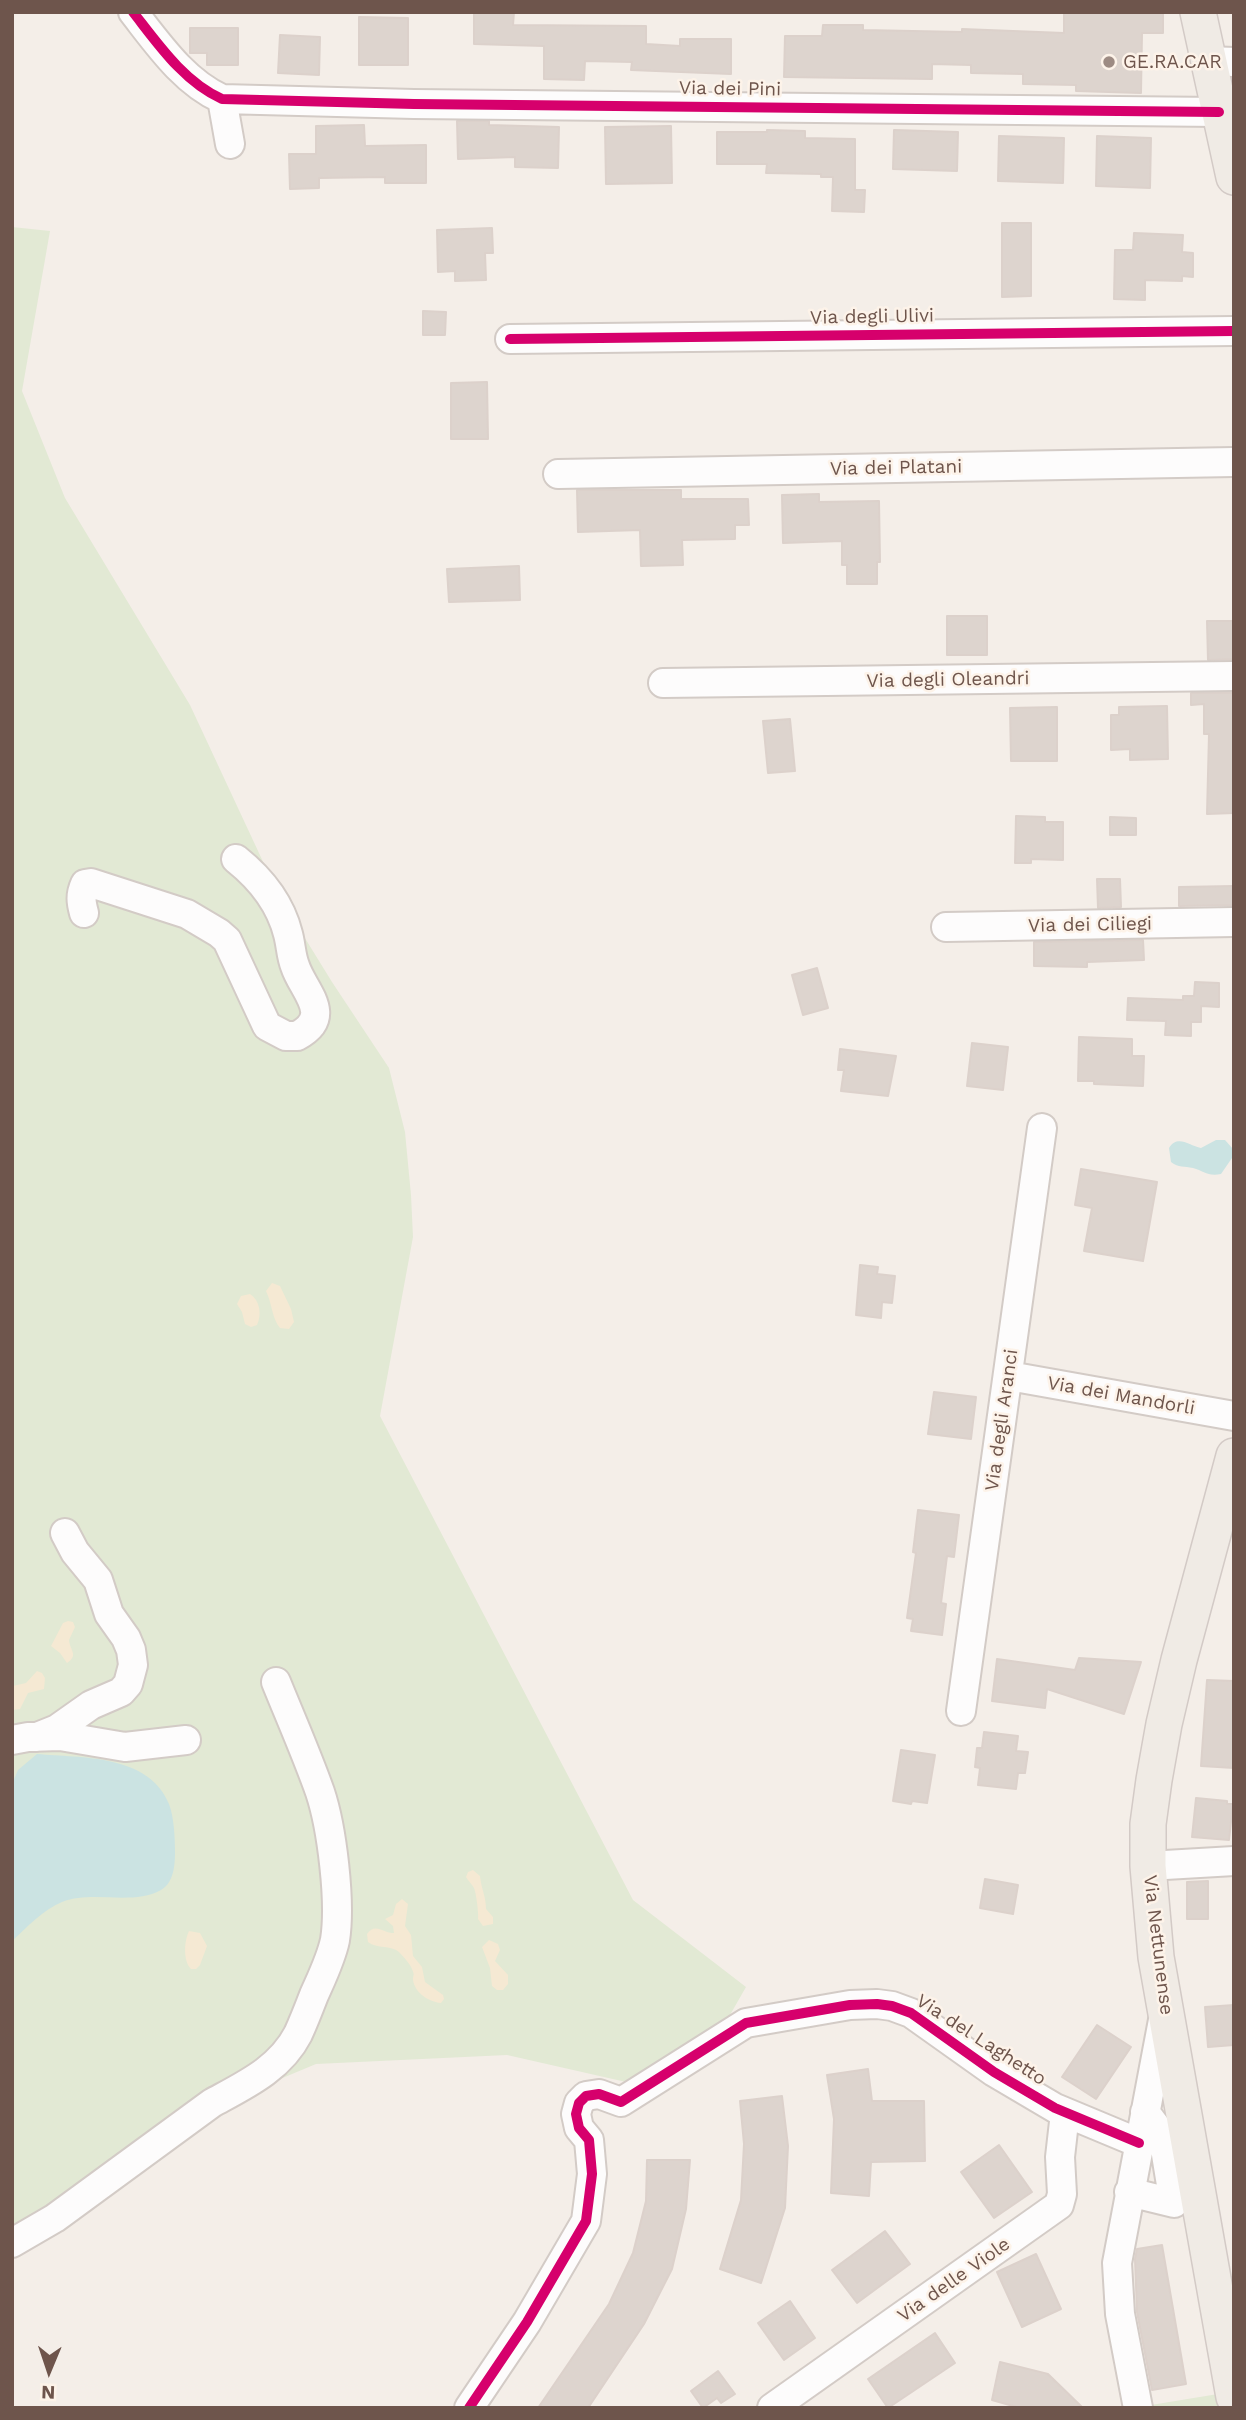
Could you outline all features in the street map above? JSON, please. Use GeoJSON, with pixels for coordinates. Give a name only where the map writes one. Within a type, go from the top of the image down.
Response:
{"type":"FeatureCollection","features":[{"type":"Feature","properties":{"kind":"main road"},"geometry":{"type":"LineString","coordinates":[[1198,12],[1221,61],[1219,112],[1234,177]]}},
{"type":"Feature","properties":{"kind":"main road","name":"Via Nettunense"},"geometry":{"type":"LineString","coordinates":[[1234,1456],[1229,1494],[1164,1724],[1150,1803],[1148,1866],[1152,1927],[1165,2010],[1234,2397]]}},
{"type":"Feature","properties":{"kind":"street"},"geometry":{"type":"LineString","coordinates":[[133,12],[182,70],[224,97],[230,144]]}},
{"type":"Feature","properties":{"kind":"street","name":"Via dei Pini"},"geometry":{"type":"LineString","coordinates":[[224,97],[414,104],[1219,112]]}},
{"type":"Feature","properties":{"kind":"street","name":"Via degli Ulivi"},"geometry":{"type":"LineString","coordinates":[[510,339],[1234,331]]}},
{"type":"Feature","properties":{"kind":"street","name":"Via dei Platani"},"geometry":{"type":"LineString","coordinates":[[558,474],[1234,462]]}},
{"type":"Feature","properties":{"kind":"street","name":"Via degli Oleandri"},"geometry":{"type":"LineString","coordinates":[[663,683],[1234,676]]}},
{"type":"Feature","properties":{"kind":"street"},"geometry":{"type":"LineString","coordinates":[[84,913],[81,892],[85,884],[91,883],[187,914],[205,923],[227,940],[267,1026],[286,1036],[297,1036],[310,1026],[315,1016],[313,998],[297,973],[285,924],[271,895],[258,877],[236,859]]}},
{"type":"Feature","properties":{"kind":"street","name":"Via dei Ciliegi"},"geometry":{"type":"LineString","coordinates":[[946,927],[1234,922]]}},
{"type":"Feature","properties":{"kind":"street","name":"Via degli Aranci"},"geometry":{"type":"LineString","coordinates":[[961,1711],[1042,1128]]}},
{"type":"Feature","properties":{"kind":"street","name":"Via dei Mandorli"},"geometry":{"type":"LineString","coordinates":[[1009,1376],[1234,1416]]}},
{"type":"Feature","properties":{"kind":"street"},"geometry":{"type":"LineString","coordinates":[[24,1738],[57,1729],[91,1705],[121,1692],[128,1684],[133,1665],[131,1650],[109,1614],[98,1580],[75,1552],[65,1533]]}},
{"type":"Feature","properties":{"kind":"street"},"geometry":{"type":"LineString","coordinates":[[12,2243],[55,2218],[212,2103],[241,2089],[273,2066],[297,2035],[327,1966],[335,1940],[337,1905],[332,1854],[320,1794],[276,1682]]}},
{"type":"Feature","properties":{"kind":"street"},"geometry":{"type":"LineString","coordinates":[[24,1738],[85,1738],[125,1747],[186,1740]]}},
{"type":"Feature","properties":{"kind":"street"},"geometry":{"type":"LineString","coordinates":[[1148,1866],[1234,1861]]}},
{"type":"Feature","properties":{"kind":"street","name":"Via del Laghetto"},"geometry":{"type":"LineString","coordinates":[[469,2408],[527,2322],[586,2221],[592,2174],[589,2140],[579,2128],[576,2114],[579,2103],[586,2096],[599,2094],[621,2102],[746,2023],[850,2005],[892,2006],[911,2013],[994,2072],[1065,2113],[1139,2143]]}},
{"type":"Feature","properties":{"kind":"street"},"geometry":{"type":"LineString","coordinates":[[1138,2408],[1120,2314],[1118,2250],[1165,2010]]}},
{"type":"Feature","properties":{"kind":"street"},"geometry":{"type":"LineString","coordinates":[[1129,2192],[1174,2203],[1163,2136],[1145,2112]]}},
{"type":"Feature","properties":{"kind":"street","name":"Via delle Viole"},"geometry":{"type":"LineString","coordinates":[[772,2408],[1059,2205],[1062,2194],[1060,2151],[1065,2113]]}},
{"type":"Feature","properties":{"kind":"green space"},"geometry":{"type":"Polygon","coordinates":[[[12,227],[50,231],[22,391],[65,498],[190,705],[279,896],[389,1068],[405,1132],[413,1237],[380,1416],[633,1900],[746,1987],[730,2015],[626,2082],[507,2055],[316,2064],[225,2102],[12,2253],[12,227]]]}},
{"type":"Feature","properties":{"kind":"green space"},"geometry":{"type":"Polygon","coordinates":[[[1218,2394],[1221,2408],[1152,2408],[1151,2405],[1218,2394]]]}},
{"type":"Feature","properties":{"kind":"sand"},"geometry":{"type":"Polygon","coordinates":[[[272,1283],[280,1286],[291,1309],[294,1322],[289,1329],[280,1328],[275,1320],[266,1291],[272,1283]]]}},
{"type":"Feature","properties":{"kind":"sand"},"geometry":{"type":"Polygon","coordinates":[[[250,1294],[256,1300],[260,1312],[257,1325],[251,1327],[245,1324],[237,1304],[241,1296],[250,1294]]]}},
{"type":"Feature","properties":{"kind":"sand"},"geometry":{"type":"Polygon","coordinates":[[[73,1622],[75,1627],[69,1640],[73,1658],[67,1663],[51,1646],[63,1623],[73,1622]]]}},
{"type":"Feature","properties":{"kind":"sand"},"geometry":{"type":"Polygon","coordinates":[[[37,1671],[45,1678],[44,1689],[28,1693],[20,1709],[12,1710],[13,1686],[26,1683],[37,1671]]]}},
{"type":"Feature","properties":{"kind":"sand"},"geometry":{"type":"Polygon","coordinates":[[[473,1870],[480,1876],[486,1909],[493,1917],[493,1924],[483,1926],[478,1919],[475,1890],[466,1877],[468,1872],[473,1870]]]}},
{"type":"Feature","properties":{"kind":"sand"},"geometry":{"type":"Polygon","coordinates":[[[402,1899],[408,1904],[405,1926],[411,1935],[413,1956],[422,1967],[425,1982],[443,1995],[441,2003],[427,1999],[420,1993],[414,1985],[411,1967],[399,1952],[368,1942],[367,1934],[373,1929],[394,1933],[393,1926],[385,1919],[393,1915],[396,1904],[402,1899]]]}},
{"type":"Feature","properties":{"kind":"sand"},"geometry":{"type":"Polygon","coordinates":[[[189,1931],[200,1933],[207,1946],[196,1969],[191,1969],[186,1956],[185,1945],[189,1931]]]}},
{"type":"Feature","properties":{"kind":"sand"},"geometry":{"type":"Polygon","coordinates":[[[489,1940],[498,1944],[500,1950],[495,1961],[508,1975],[508,1984],[503,1990],[492,1986],[490,1968],[482,1947],[489,1940]]]}},
{"type":"Feature","properties":{"kind":"water"},"geometry":{"type":"Polygon","coordinates":[[[1216,1140],[1225,1140],[1233,1149],[1232,1158],[1221,1174],[1209,1174],[1171,1162],[1169,1148],[1176,1142],[1201,1148],[1216,1140]]]}},
{"type":"Feature","properties":{"kind":"water"},"geometry":{"type":"Polygon","coordinates":[[[37,1754],[93,1758],[130,1767],[146,1776],[159,1788],[171,1809],[174,1867],[169,1883],[161,1890],[138,1897],[86,1897],[62,1902],[42,1914],[12,1941],[12,1784],[18,1770],[37,1754]]]}},
{"type":"Feature","properties":{"kind":"building"},"geometry":{"type":"Polygon","coordinates":[[[474,12],[514,12],[513,25],[646,26],[646,44],[680,46],[680,39],[731,39],[731,74],[631,70],[632,62],[585,61],[584,80],[544,79],[544,46],[474,44],[474,12]]]}},
{"type":"Feature","properties":{"kind":"building"},"geometry":{"type":"Polygon","coordinates":[[[1064,12],[1163,12],[1163,33],[1142,33],[1141,93],[1076,91],[1076,85],[1023,84],[1023,74],[971,73],[971,65],[932,64],[932,79],[784,77],[785,36],[822,36],[823,25],[863,25],[863,30],[962,32],[962,29],[1064,33],[1064,12]]]}},
{"type":"Feature","properties":{"kind":"building"},"geometry":{"type":"Polygon","coordinates":[[[359,17],[408,18],[408,65],[359,65],[359,17]]]}},
{"type":"Feature","properties":{"kind":"building"},"geometry":{"type":"Polygon","coordinates":[[[190,28],[238,28],[238,65],[207,65],[207,53],[190,53],[190,28]]]}},
{"type":"Feature","properties":{"kind":"building"},"geometry":{"type":"Polygon","coordinates":[[[280,35],[320,37],[319,75],[278,73],[280,35]]]}},
{"type":"Feature","properties":{"kind":"building"},"geometry":{"type":"Polygon","coordinates":[[[457,121],[489,121],[489,125],[559,127],[558,168],[515,167],[515,157],[458,159],[457,121]]]}},
{"type":"Feature","properties":{"kind":"building"},"geometry":{"type":"Polygon","coordinates":[[[364,125],[365,146],[426,145],[426,183],[385,183],[385,177],[319,178],[319,188],[290,189],[289,154],[316,154],[316,126],[364,125]]]}},
{"type":"Feature","properties":{"kind":"building"},"geometry":{"type":"Polygon","coordinates":[[[671,126],[672,183],[606,184],[605,127],[671,126]]]}},
{"type":"Feature","properties":{"kind":"building"},"geometry":{"type":"Polygon","coordinates":[[[894,130],[958,132],[957,171],[893,169],[894,130]]]}},
{"type":"Feature","properties":{"kind":"building"},"geometry":{"type":"Polygon","coordinates":[[[805,131],[805,138],[855,139],[855,190],[865,190],[864,212],[832,211],[833,177],[821,177],[821,174],[766,173],[767,164],[717,164],[717,132],[805,131]]]}},
{"type":"Feature","properties":{"kind":"building"},"geometry":{"type":"Polygon","coordinates":[[[999,136],[1064,138],[1063,183],[998,181],[999,136]]]}},
{"type":"Feature","properties":{"kind":"building"},"geometry":{"type":"Polygon","coordinates":[[[1097,136],[1151,138],[1150,188],[1096,186],[1097,136]]]}},
{"type":"Feature","properties":{"kind":"building"},"geometry":{"type":"Polygon","coordinates":[[[1002,223],[1031,223],[1031,296],[1002,297],[1002,223]]]}},
{"type":"Feature","properties":{"kind":"building"},"geometry":{"type":"Polygon","coordinates":[[[492,228],[493,253],[485,253],[486,280],[455,281],[455,271],[438,272],[437,230],[492,228]]]}},
{"type":"Feature","properties":{"kind":"building"},"geometry":{"type":"Polygon","coordinates":[[[1134,233],[1183,235],[1182,252],[1193,253],[1193,277],[1182,276],[1182,281],[1145,280],[1145,300],[1114,299],[1115,250],[1133,250],[1134,233]]]}},
{"type":"Feature","properties":{"kind":"building"},"geometry":{"type":"Polygon","coordinates":[[[423,311],[446,312],[445,335],[423,335],[423,311]]]}},
{"type":"Feature","properties":{"kind":"building"},"geometry":{"type":"Polygon","coordinates":[[[487,382],[488,439],[451,439],[451,383],[487,382]]]}},
{"type":"Feature","properties":{"kind":"building"},"geometry":{"type":"Polygon","coordinates":[[[577,490],[681,490],[681,499],[748,499],[749,525],[735,525],[735,539],[682,540],[683,565],[641,566],[640,530],[578,532],[577,490]]]}},
{"type":"Feature","properties":{"kind":"building"},"geometry":{"type":"Polygon","coordinates":[[[819,494],[819,502],[879,501],[880,562],[877,562],[877,584],[847,584],[847,565],[842,565],[842,541],[783,543],[782,495],[819,494]]]}},
{"type":"Feature","properties":{"kind":"building"},"geometry":{"type":"Polygon","coordinates":[[[519,566],[520,600],[449,602],[447,569],[519,566]]]}},
{"type":"Feature","properties":{"kind":"building"},"geometry":{"type":"Polygon","coordinates":[[[947,616],[987,616],[987,655],[947,655],[947,616]]]}},
{"type":"Feature","properties":{"kind":"building"},"geometry":{"type":"Polygon","coordinates":[[[1207,621],[1234,621],[1234,659],[1208,660],[1207,621]]]}},
{"type":"Feature","properties":{"kind":"building"},"geometry":{"type":"Polygon","coordinates":[[[1191,693],[1234,693],[1234,813],[1207,814],[1209,734],[1204,734],[1204,704],[1191,705],[1191,693]]]}},
{"type":"Feature","properties":{"kind":"building"},"geometry":{"type":"Polygon","coordinates":[[[1167,706],[1168,759],[1130,760],[1130,749],[1111,750],[1111,715],[1119,715],[1119,707],[1167,706]]]}},
{"type":"Feature","properties":{"kind":"building"},"geometry":{"type":"Polygon","coordinates":[[[1057,707],[1057,761],[1011,761],[1010,708],[1057,707]]]}},
{"type":"Feature","properties":{"kind":"building"},"geometry":{"type":"Polygon","coordinates":[[[790,719],[795,771],[768,773],[763,721],[790,719]]]}},
{"type":"Feature","properties":{"kind":"building"},"geometry":{"type":"Polygon","coordinates":[[[1016,816],[1045,817],[1045,822],[1063,822],[1063,860],[1031,859],[1031,863],[1015,863],[1016,816]]]}},
{"type":"Feature","properties":{"kind":"building"},"geometry":{"type":"Polygon","coordinates":[[[1110,817],[1136,818],[1136,835],[1110,835],[1110,817]]]}},
{"type":"Feature","properties":{"kind":"building"},"geometry":{"type":"Polygon","coordinates":[[[1097,879],[1120,879],[1121,907],[1098,908],[1097,879]]]}},
{"type":"Feature","properties":{"kind":"building"},"geometry":{"type":"Polygon","coordinates":[[[1234,886],[1234,905],[1179,906],[1179,887],[1234,886]]]}},
{"type":"Feature","properties":{"kind":"building"},"geometry":{"type":"Polygon","coordinates":[[[1143,940],[1144,960],[1087,962],[1087,967],[1034,966],[1034,942],[1143,940]]]}},
{"type":"Feature","properties":{"kind":"building"},"geometry":{"type":"Polygon","coordinates":[[[817,968],[828,1008],[803,1015],[792,975],[817,968]]]}},
{"type":"Feature","properties":{"kind":"building"},"geometry":{"type":"Polygon","coordinates":[[[1195,982],[1219,983],[1219,1007],[1201,1006],[1201,1022],[1191,1022],[1191,1036],[1165,1035],[1166,1021],[1127,1020],[1128,998],[1183,1000],[1183,996],[1194,996],[1195,982]]]}},
{"type":"Feature","properties":{"kind":"building"},"geometry":{"type":"Polygon","coordinates":[[[1079,1037],[1132,1039],[1132,1056],[1144,1056],[1143,1086],[1078,1081],[1079,1037]]]}},
{"type":"Feature","properties":{"kind":"building"},"geometry":{"type":"Polygon","coordinates":[[[972,1043],[1008,1047],[1003,1090],[967,1086],[972,1043]]]}},
{"type":"Feature","properties":{"kind":"building"},"geometry":{"type":"Polygon","coordinates":[[[840,1049],[896,1056],[888,1096],[841,1091],[844,1070],[838,1070],[840,1049]]]}},
{"type":"Feature","properties":{"kind":"building"},"geometry":{"type":"Polygon","coordinates":[[[1081,1169],[1157,1182],[1143,1261],[1084,1251],[1092,1208],[1075,1205],[1081,1169]]]}},
{"type":"Feature","properties":{"kind":"building"},"geometry":{"type":"Polygon","coordinates":[[[860,1265],[878,1267],[877,1274],[895,1276],[892,1303],[882,1302],[881,1318],[856,1315],[860,1265]]]}},
{"type":"Feature","properties":{"kind":"building"},"geometry":{"type":"Polygon","coordinates":[[[934,1392],[976,1397],[971,1439],[928,1434],[934,1392]]]}},
{"type":"Feature","properties":{"kind":"building"},"geometry":{"type":"Polygon","coordinates":[[[918,1510],[959,1515],[954,1557],[947,1556],[941,1603],[946,1604],[942,1635],[911,1631],[913,1619],[907,1618],[916,1553],[913,1552],[918,1510]]]}},
{"type":"Feature","properties":{"kind":"building"},"geometry":{"type":"Polygon","coordinates":[[[1079,1658],[1141,1662],[1124,1714],[1047,1689],[1045,1708],[992,1701],[997,1659],[1075,1670],[1079,1658]]]}},
{"type":"Feature","properties":{"kind":"building"},"geometry":{"type":"Polygon","coordinates":[[[1207,1680],[1234,1681],[1234,1768],[1201,1766],[1207,1680]]]}},
{"type":"Feature","properties":{"kind":"building"},"geometry":{"type":"Polygon","coordinates":[[[984,1732],[1018,1736],[1016,1751],[1028,1752],[1025,1773],[1018,1773],[1016,1789],[978,1785],[980,1768],[975,1767],[977,1748],[982,1748],[984,1732]]]}},
{"type":"Feature","properties":{"kind":"building"},"geometry":{"type":"Polygon","coordinates":[[[901,1750],[935,1755],[927,1803],[893,1801],[901,1750]]]}},
{"type":"Feature","properties":{"kind":"building"},"geometry":{"type":"Polygon","coordinates":[[[1196,1798],[1233,1804],[1229,1840],[1192,1837],[1196,1798]]]}},
{"type":"Feature","properties":{"kind":"building"},"geometry":{"type":"Polygon","coordinates":[[[985,1879],[1018,1885],[1013,1914],[980,1908],[985,1879]]]}},
{"type":"Feature","properties":{"kind":"building"},"geometry":{"type":"Polygon","coordinates":[[[1208,1881],[1208,1919],[1187,1919],[1187,1882],[1208,1881]]]}},
{"type":"Feature","properties":{"kind":"building"},"geometry":{"type":"Polygon","coordinates":[[[1234,2005],[1234,2045],[1208,2047],[1205,2007],[1234,2005]]]}},
{"type":"Feature","properties":{"kind":"building"},"geometry":{"type":"Polygon","coordinates":[[[1097,2025],[1131,2047],[1096,2099],[1062,2077],[1097,2025]]]}},
{"type":"Feature","properties":{"kind":"building"},"geometry":{"type":"Polygon","coordinates":[[[868,2069],[872,2101],[924,2101],[925,2161],[871,2162],[869,2196],[831,2193],[834,2119],[827,2075],[868,2069]]]}},
{"type":"Feature","properties":{"kind":"building"},"geometry":{"type":"Polygon","coordinates":[[[782,2096],[788,2146],[785,2208],[761,2283],[720,2269],[741,2200],[744,2144],[740,2101],[782,2096]]]}},
{"type":"Feature","properties":{"kind":"building"},"geometry":{"type":"Polygon","coordinates":[[[999,2145],[1032,2192],[994,2218],[961,2172],[999,2145]]]}},
{"type":"Feature","properties":{"kind":"building"},"geometry":{"type":"Polygon","coordinates":[[[647,2160],[690,2160],[686,2209],[672,2269],[644,2324],[588,2408],[538,2408],[609,2304],[633,2253],[646,2201],[647,2160]]]}},
{"type":"Feature","properties":{"kind":"building"},"geometry":{"type":"Polygon","coordinates":[[[885,2231],[910,2264],[857,2303],[832,2270],[885,2231]]]}},
{"type":"Feature","properties":{"kind":"building"},"geometry":{"type":"Polygon","coordinates":[[[1162,2245],[1186,2384],[1152,2390],[1137,2312],[1135,2259],[1137,2249],[1162,2245]]]}},
{"type":"Feature","properties":{"kind":"building"},"geometry":{"type":"Polygon","coordinates":[[[1036,2254],[1061,2309],[1022,2327],[997,2272],[1036,2254]]]}},
{"type":"Feature","properties":{"kind":"building"},"geometry":{"type":"Polygon","coordinates":[[[790,2301],[815,2338],[784,2360],[758,2323],[790,2301]]]}},
{"type":"Feature","properties":{"kind":"building"},"geometry":{"type":"Polygon","coordinates":[[[935,2333],[955,2363],[888,2408],[868,2379],[935,2333]]]}},
{"type":"Feature","properties":{"kind":"building"},"geometry":{"type":"Polygon","coordinates":[[[1000,2362],[1048,2374],[1083,2408],[1020,2408],[992,2400],[1000,2362]]]}},
{"type":"Feature","properties":{"kind":"building"},"geometry":{"type":"Polygon","coordinates":[[[718,2371],[735,2394],[721,2403],[717,2398],[703,2408],[691,2391],[718,2371]]]}},
{"type":"Feature","properties":{"kind":"cycle path"},"geometry":{"type":"LineString","coordinates":[[133,12],[184,72],[208,92],[222,99],[414,104],[1219,112]]}},
{"type":"Feature","properties":{"kind":"cycle path"},"geometry":{"type":"LineString","coordinates":[[510,339],[1234,331]]}},
{"type":"Feature","properties":{"kind":"cycle path"},"geometry":{"type":"LineString","coordinates":[[469,2408],[527,2322],[586,2221],[592,2174],[589,2140],[579,2128],[576,2114],[579,2103],[586,2096],[599,2094],[621,2102],[746,2023],[850,2005],[892,2006],[911,2013],[994,2072],[1055,2108],[1139,2143]]}},
{"type":"Feature","properties":{"kind":"place","name":"GE.RA.CAR"},"geometry":{"type":"Point","coordinates":[1109,62]}}]}
